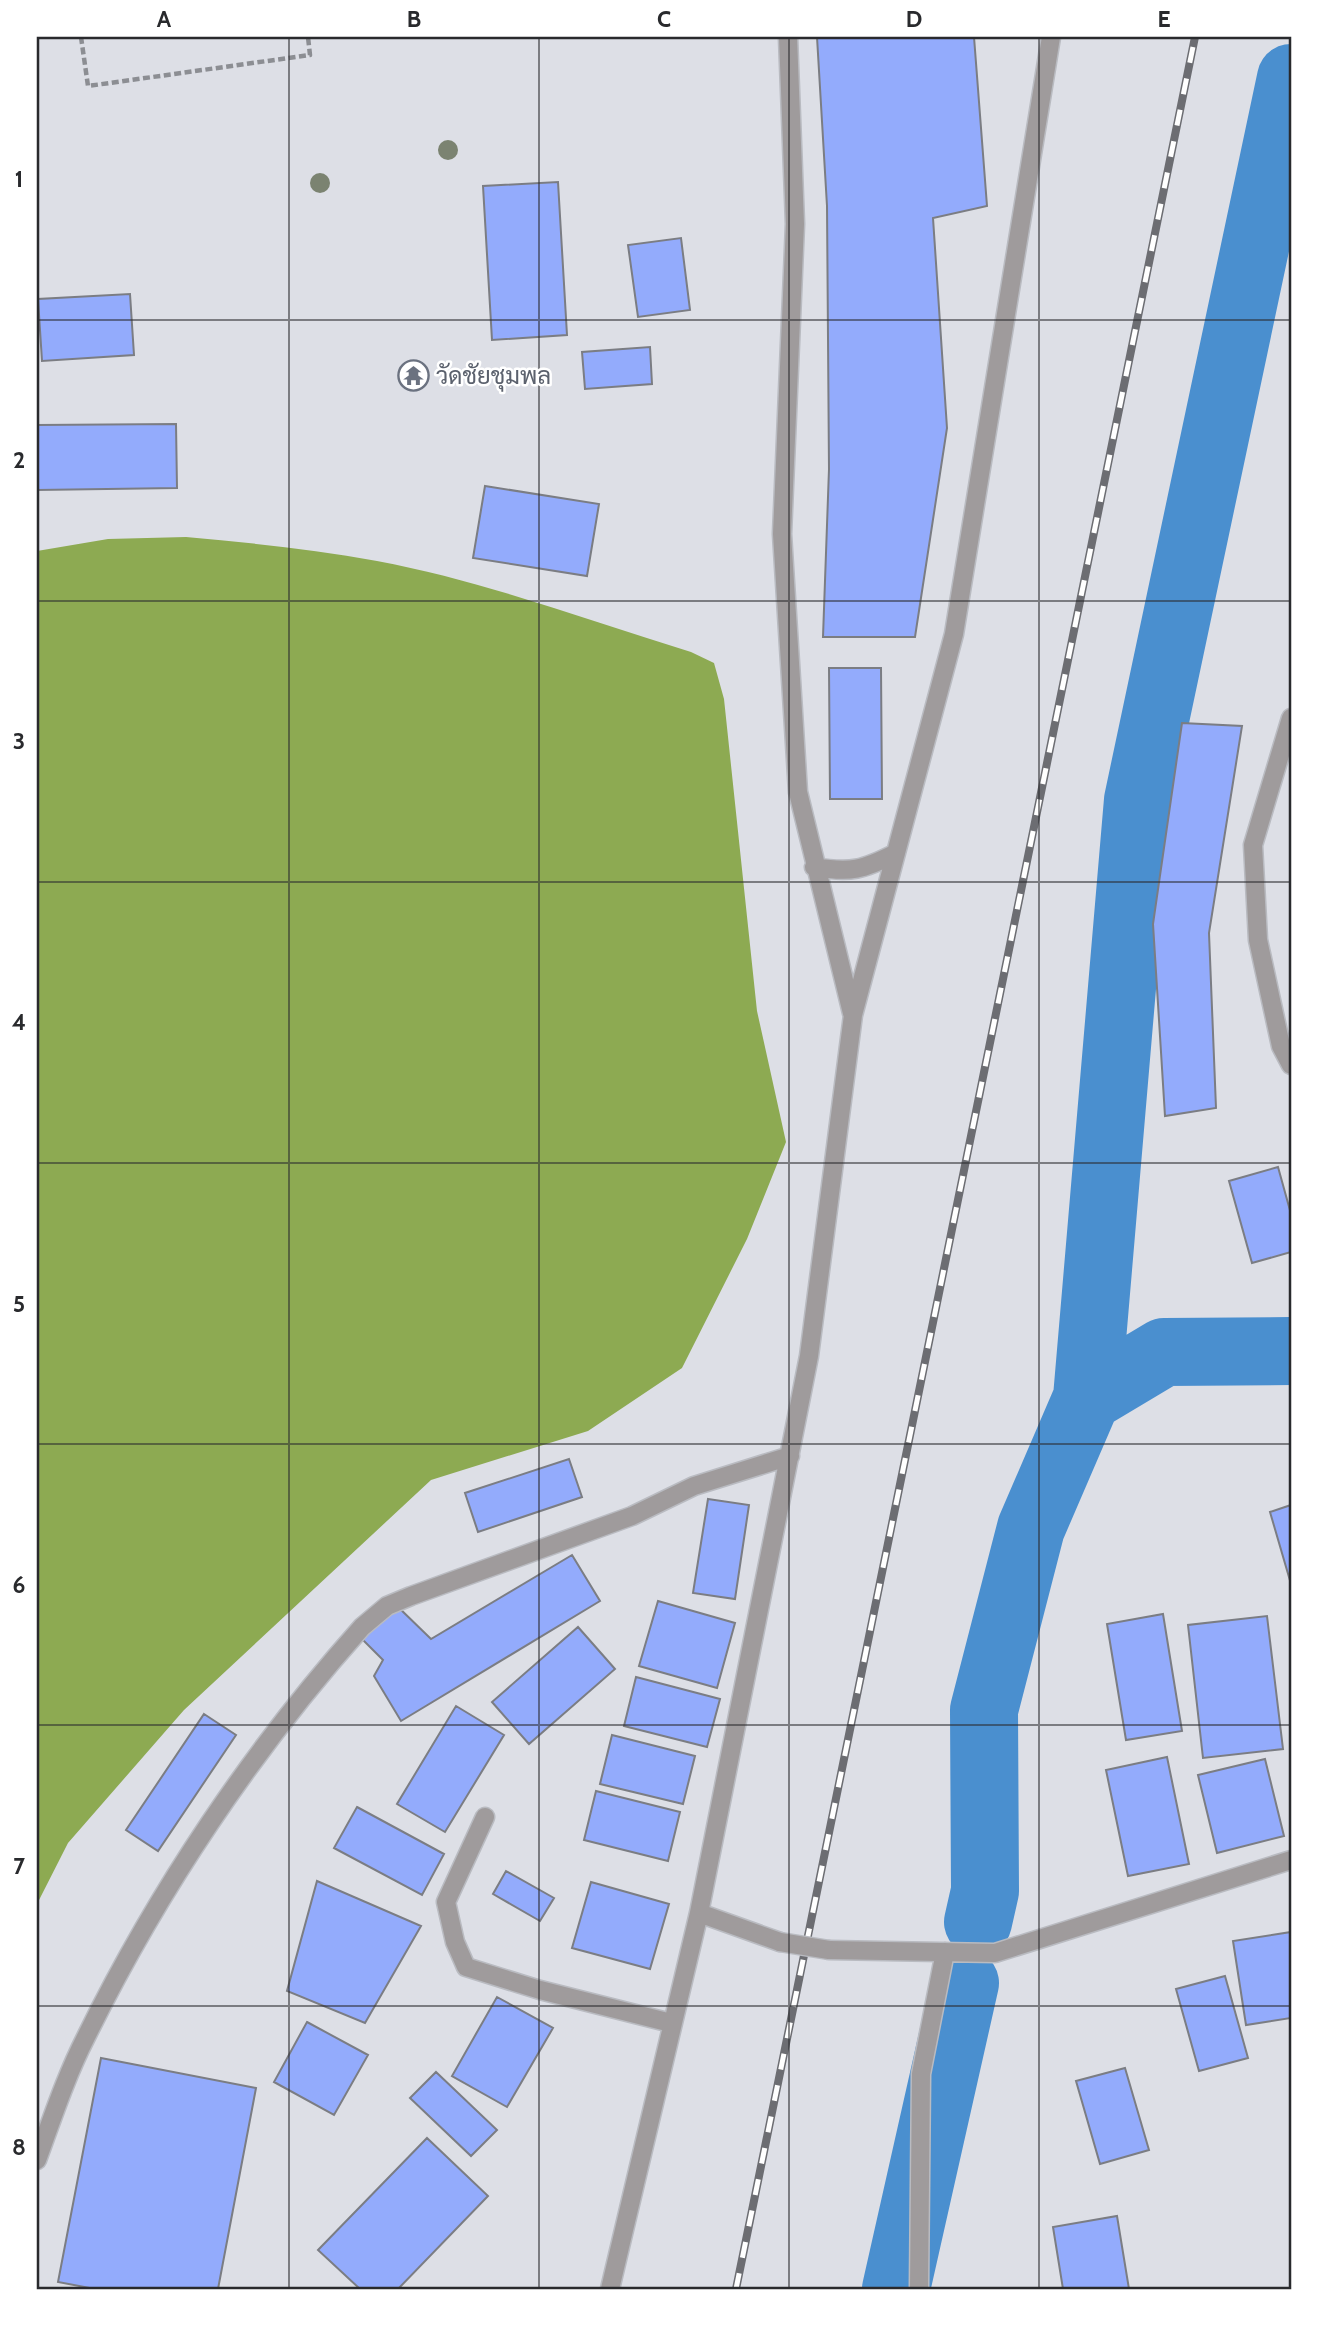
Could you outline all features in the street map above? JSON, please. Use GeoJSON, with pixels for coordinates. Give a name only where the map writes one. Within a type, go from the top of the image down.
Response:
{"type":"FeatureCollection","features":[{"type":"Feature","properties":{"kind":"street"},"geometry":{"type":"LineString","coordinates":[[788,37],[795,224],[782,534],[798,792],[814,867],[853,1015]]}},
{"type":"Feature","properties":{"kind":"street"},"geometry":{"type":"LineString","coordinates":[[610,2289],[699,1913],[790,1456],[809,1356],[853,1015],[954,634],[1051,37]]}},
{"type":"Feature","properties":{"kind":"street"},"geometry":{"type":"LineString","coordinates":[[1291,719],[1253,845],[1258,940],[1281,1046],[1291,1065]]}},
{"type":"Feature","properties":{"kind":"street"},"geometry":{"type":"LineString","coordinates":[[814,867],[839,871],[863,870],[896,853]]}},
{"type":"Feature","properties":{"kind":"street"},"geometry":{"type":"LineString","coordinates":[[37,2160],[85,2038],[136,1943],[230,1793],[362,1627],[387,1606],[411,1596],[632,1516],[694,1486],[790,1456]]}},
{"type":"Feature","properties":{"kind":"street"},"geometry":{"type":"LineString","coordinates":[[485,1817],[446,1902],[455,1942],[466,1967],[540,1990],[671,2023]]}},
{"type":"Feature","properties":{"kind":"street"},"geometry":{"type":"LineString","coordinates":[[699,1913],[780,1942],[829,1950],[995,1953],[1291,1860]]}},
{"type":"Feature","properties":{"kind":"street"},"geometry":{"type":"LineString","coordinates":[[919,2289],[921,2074],[944,1952]]}},
{"type":"Feature","properties":{"kind":"path"},"geometry":{"type":"LineString","coordinates":[[82,37],[88,86],[310,55],[307,37]]}},
{"type":"Feature","properties":{"kind":"green space"},"geometry":{"type":"Polygon","coordinates":[[[186,537],[330,553],[417,569],[535,602],[691,652],[714,663],[724,699],[757,1011],[786,1142],[747,1239],[682,1368],[588,1431],[431,1480],[184,1710],[68,1843],[37,1904],[37,551],[108,539],[186,537]]]}},
{"type":"Feature","properties":{"kind":"building"},"geometry":{"type":"Polygon","coordinates":[[[817,37],[974,37],[987,206],[933,218],[947,428],[915,637],[823,637],[829,469],[827,206],[817,37]]]}},
{"type":"Feature","properties":{"kind":"building"},"geometry":{"type":"Polygon","coordinates":[[[558,182],[567,335],[492,340],[483,186],[558,182]]]}},
{"type":"Feature","properties":{"kind":"building"},"geometry":{"type":"Polygon","coordinates":[[[681,238],[690,310],[638,317],[628,245],[681,238]]]}},
{"type":"Feature","properties":{"kind":"building"},"geometry":{"type":"Polygon","coordinates":[[[130,294],[134,355],[42,361],[38,299],[130,294]]]}},
{"type":"Feature","properties":{"kind":"building"},"geometry":{"type":"Polygon","coordinates":[[[650,347],[652,384],[585,389],[582,352],[650,347]]]}},
{"type":"Feature","properties":{"kind":"building"},"geometry":{"type":"Polygon","coordinates":[[[176,424],[177,488],[37,490],[37,425],[176,424]]]}},
{"type":"Feature","properties":{"kind":"building"},"geometry":{"type":"Polygon","coordinates":[[[485,486],[599,504],[587,576],[473,558],[485,486]]]}},
{"type":"Feature","properties":{"kind":"building"},"geometry":{"type":"Polygon","coordinates":[[[829,668],[881,668],[882,799],[830,799],[829,668]]]}},
{"type":"Feature","properties":{"kind":"building"},"geometry":{"type":"Polygon","coordinates":[[[1182,723],[1242,726],[1209,933],[1216,1108],[1165,1116],[1153,924],[1182,723]]]}},
{"type":"Feature","properties":{"kind":"building"},"geometry":{"type":"Polygon","coordinates":[[[1278,1167],[1291,1214],[1291,1252],[1252,1263],[1229,1181],[1278,1167]]]}},
{"type":"Feature","properties":{"kind":"building"},"geometry":{"type":"Polygon","coordinates":[[[569,1459],[582,1497],[478,1532],[465,1493],[569,1459]]]}},
{"type":"Feature","properties":{"kind":"building"},"geometry":{"type":"Polygon","coordinates":[[[708,1499],[749,1505],[735,1599],[693,1593],[708,1499]]]}},
{"type":"Feature","properties":{"kind":"building"},"geometry":{"type":"Polygon","coordinates":[[[1291,1505],[1291,1584],[1270,1512],[1291,1505]]]}},
{"type":"Feature","properties":{"kind":"building"},"geometry":{"type":"Polygon","coordinates":[[[572,1555],[600,1601],[401,1721],[374,1676],[383,1660],[362,1639],[396,1605],[431,1639],[572,1555]]]}},
{"type":"Feature","properties":{"kind":"building"},"geometry":{"type":"Polygon","coordinates":[[[658,1601],[735,1623],[717,1688],[639,1666],[658,1601]]]}},
{"type":"Feature","properties":{"kind":"building"},"geometry":{"type":"Polygon","coordinates":[[[1163,1614],[1182,1731],[1126,1740],[1107,1624],[1163,1614]]]}},
{"type":"Feature","properties":{"kind":"building"},"geometry":{"type":"Polygon","coordinates":[[[1267,1616],[1283,1749],[1203,1758],[1188,1625],[1267,1616]]]}},
{"type":"Feature","properties":{"kind":"building"},"geometry":{"type":"Polygon","coordinates":[[[578,1627],[615,1669],[529,1744],[492,1702],[578,1627]]]}},
{"type":"Feature","properties":{"kind":"building"},"geometry":{"type":"Polygon","coordinates":[[[636,1677],[720,1699],[707,1747],[624,1726],[636,1677]]]}},
{"type":"Feature","properties":{"kind":"building"},"geometry":{"type":"Polygon","coordinates":[[[456,1706],[504,1735],[445,1832],[397,1804],[456,1706]]]}},
{"type":"Feature","properties":{"kind":"building"},"geometry":{"type":"Polygon","coordinates":[[[204,1714],[236,1735],[158,1851],[126,1830],[204,1714]]]}},
{"type":"Feature","properties":{"kind":"building"},"geometry":{"type":"Polygon","coordinates":[[[612,1735],[695,1756],[683,1804],[600,1784],[612,1735]]]}},
{"type":"Feature","properties":{"kind":"building"},"geometry":{"type":"Polygon","coordinates":[[[1167,1757],[1189,1864],[1128,1876],[1106,1770],[1167,1757]]]}},
{"type":"Feature","properties":{"kind":"building"},"geometry":{"type":"Polygon","coordinates":[[[1265,1759],[1284,1836],[1217,1853],[1198,1775],[1265,1759]]]}},
{"type":"Feature","properties":{"kind":"building"},"geometry":{"type":"Polygon","coordinates":[[[596,1791],[680,1812],[668,1861],[584,1840],[596,1791]]]}},
{"type":"Feature","properties":{"kind":"building"},"geometry":{"type":"Polygon","coordinates":[[[357,1807],[444,1854],[422,1895],[334,1848],[357,1807]]]}},
{"type":"Feature","properties":{"kind":"building"},"geometry":{"type":"Polygon","coordinates":[[[506,1871],[554,1898],[540,1921],[493,1894],[506,1871]]]}},
{"type":"Feature","properties":{"kind":"building"},"geometry":{"type":"Polygon","coordinates":[[[317,1881],[421,1926],[365,2023],[287,1991],[317,1881]]]}},
{"type":"Feature","properties":{"kind":"building"},"geometry":{"type":"Polygon","coordinates":[[[591,1882],[669,1904],[650,1969],[572,1948],[591,1882]]]}},
{"type":"Feature","properties":{"kind":"building"},"geometry":{"type":"Polygon","coordinates":[[[1291,1932],[1291,2018],[1246,2025],[1233,1941],[1291,1932]]]}},
{"type":"Feature","properties":{"kind":"building"},"geometry":{"type":"Polygon","coordinates":[[[1225,1976],[1248,2058],[1199,2071],[1176,1989],[1225,1976]]]}},
{"type":"Feature","properties":{"kind":"building"},"geometry":{"type":"Polygon","coordinates":[[[497,1997],[553,2028],[507,2107],[452,2076],[497,1997]]]}},
{"type":"Feature","properties":{"kind":"building"},"geometry":{"type":"Polygon","coordinates":[[[307,2022],[368,2055],[334,2115],[274,2082],[307,2022]]]}},
{"type":"Feature","properties":{"kind":"building"},"geometry":{"type":"Polygon","coordinates":[[[101,2058],[256,2088],[218,2289],[95,2289],[58,2282],[101,2058]]]}},
{"type":"Feature","properties":{"kind":"building"},"geometry":{"type":"Polygon","coordinates":[[[1125,2068],[1149,2150],[1100,2164],[1076,2081],[1125,2068]]]}},
{"type":"Feature","properties":{"kind":"building"},"geometry":{"type":"Polygon","coordinates":[[[436,2072],[497,2130],[471,2156],[410,2098],[436,2072]]]}},
{"type":"Feature","properties":{"kind":"building"},"geometry":{"type":"Polygon","coordinates":[[[427,2138],[488,2196],[398,2289],[360,2289],[318,2250],[427,2138]]]}},
{"type":"Feature","properties":{"kind":"building"},"geometry":{"type":"Polygon","coordinates":[[[1117,2216],[1129,2289],[1063,2289],[1053,2227],[1117,2216]]]}},
{"type":"Feature","properties":{"kind":"waterway"},"geometry":{"type":"LineString","coordinates":[[978,1922],[985,1891],[984,1710],[1031,1528],[1087,1398],[1138,800],[1291,78]]}},
{"type":"Feature","properties":{"kind":"waterway"},"geometry":{"type":"LineString","coordinates":[[1087,1398],[1164,1352],[1291,1351]]}},
{"type":"Feature","properties":{"kind":"waterway"},"geometry":{"type":"LineString","coordinates":[[896,2289],[965,1983]]}},
{"type":"Feature","properties":{"kind":"railway"},"geometry":{"type":"LineString","coordinates":[[736,2289],[1195,37]]}},
{"type":"Feature","properties":{"kind":"place","name":"วัดชัยชุมพล"},"geometry":{"type":"Point","coordinates":[413,375]}}]}
